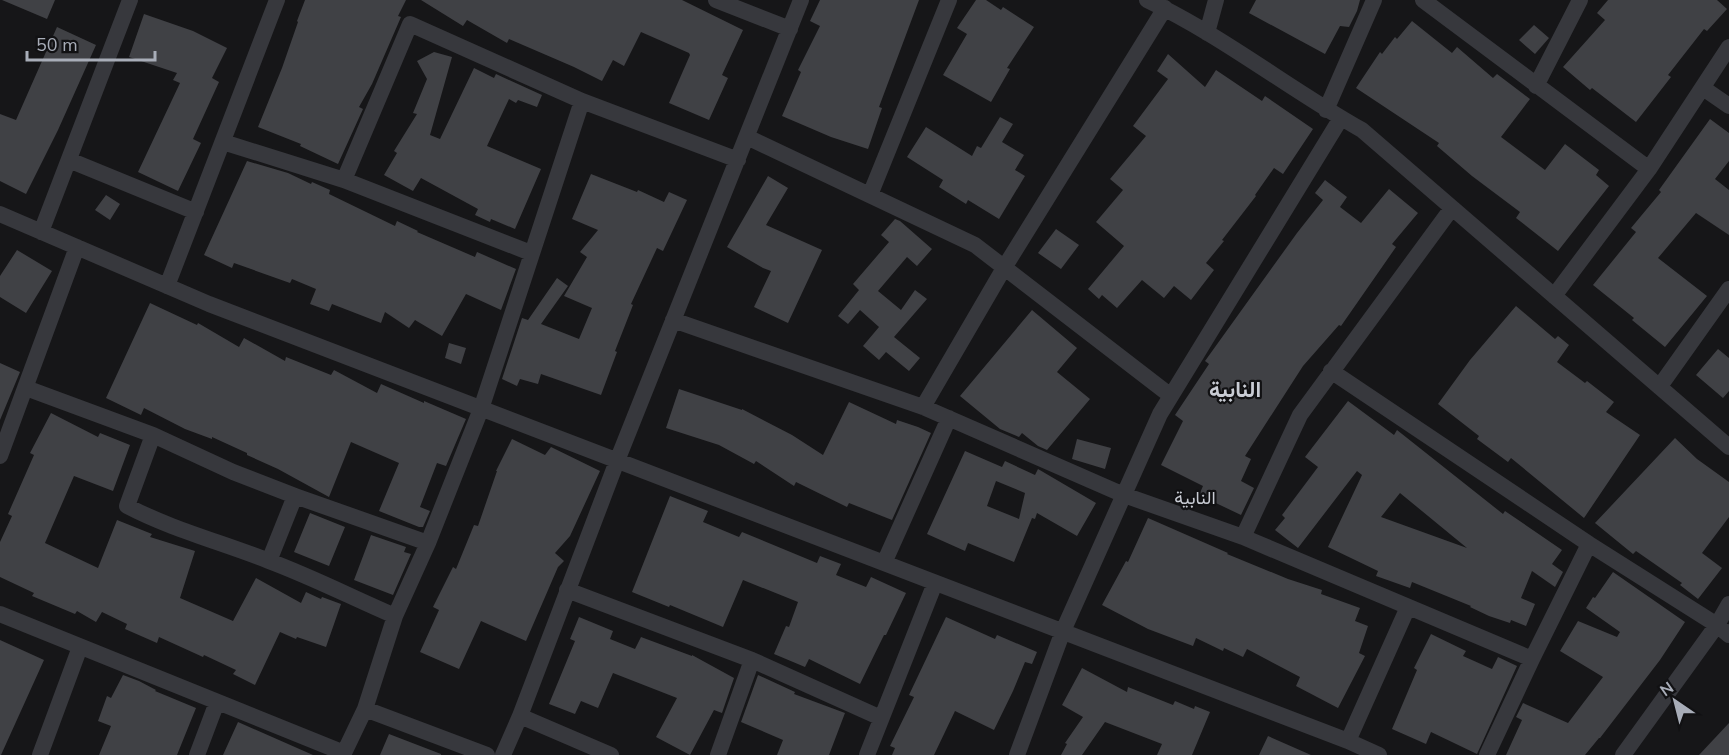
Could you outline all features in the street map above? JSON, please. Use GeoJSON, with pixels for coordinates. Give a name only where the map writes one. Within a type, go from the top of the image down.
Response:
{"type":"FeatureCollection","features":[{"type":"Feature","properties":{"kind":"street"},"geometry":{"type":"LineString","coordinates":[[42,232],[130,0]]}},
{"type":"Feature","properties":{"kind":"street"},"geometry":{"type":"LineString","coordinates":[[167,286],[277,0]]}},
{"type":"Feature","properties":{"kind":"street"},"geometry":{"type":"LineString","coordinates":[[716,0],[790,28]]}},
{"type":"Feature","properties":{"kind":"street"},"geometry":{"type":"LineString","coordinates":[[503,755],[617,460],[801,0]]}},
{"type":"Feature","properties":{"kind":"street"},"geometry":{"type":"LineString","coordinates":[[870,195],[949,0]]}},
{"type":"Feature","properties":{"kind":"street"},"geometry":{"type":"LineString","coordinates":[[1147,0],[1207,33],[1326,110],[1362,130],[1729,447]]}},
{"type":"Feature","properties":{"kind":"street"},"geometry":{"type":"LineString","coordinates":[[1207,33],[1216,0]]}},
{"type":"Feature","properties":{"kind":"street"},"geometry":{"type":"LineString","coordinates":[[1326,110],[1374,0]]}},
{"type":"Feature","properties":{"kind":"street"},"geometry":{"type":"LineString","coordinates":[[1423,0],[1649,169]]}},
{"type":"Feature","properties":{"kind":"street"},"geometry":{"type":"LineString","coordinates":[[1536,86],[1580,0]]}},
{"type":"Feature","properties":{"kind":"street"},"geometry":{"type":"LineString","coordinates":[[922,407],[1004,268],[1165,8]]}},
{"type":"Feature","properties":{"kind":"street"},"geometry":{"type":"LineString","coordinates":[[344,180],[410,24],[582,101],[738,160]]}},
{"type":"Feature","properties":{"kind":"street"},"geometry":{"type":"LineString","coordinates":[[1554,296],[1649,169],[1729,47]]}},
{"type":"Feature","properties":{"kind":"street"},"geometry":{"type":"LineString","coordinates":[[1703,88],[1729,106]]}},
{"type":"Feature","properties":{"kind":"street"},"geometry":{"type":"LineString","coordinates":[[0,614],[344,754],[365,709],[395,616],[428,543],[481,409],[582,101]]}},
{"type":"Feature","properties":{"kind":"street"},"geometry":{"type":"LineString","coordinates":[[1017,755],[1063,632],[1161,414],[1341,118]]}},
{"type":"Feature","properties":{"kind":"street"},"geometry":{"type":"LineString","coordinates":[[747,137],[975,245],[1172,396]]}},
{"type":"Feature","properties":{"kind":"street"},"geometry":{"type":"LineString","coordinates":[[223,142],[344,180],[531,253]]}},
{"type":"Feature","properties":{"kind":"street"},"geometry":{"type":"LineString","coordinates":[[69,160],[196,212]]}},
{"type":"Feature","properties":{"kind":"street"},"geometry":{"type":"LineString","coordinates":[[1243,537],[1300,415],[1452,208]]}},
{"type":"Feature","properties":{"kind":"street"},"geometry":{"type":"LineString","coordinates":[[0,214],[209,304],[1348,741],[1379,755]]}},
{"type":"Feature","properties":{"kind":"street"},"geometry":{"type":"LineString","coordinates":[[0,456],[77,247]]}},
{"type":"Feature","properties":{"kind":"street"},"geometry":{"type":"LineString","coordinates":[[1660,386],[1729,289]]}},
{"type":"Feature","properties":{"kind":"street"},"geometry":{"type":"LineString","coordinates":[[673,320],[922,407],[1124,495],[1243,537],[1532,659]]}},
{"type":"Feature","properties":{"kind":"street"},"geometry":{"type":"LineString","coordinates":[[1331,371],[1589,544],[1723,630]]}},
{"type":"Feature","properties":{"kind":"street"},"geometry":{"type":"LineString","coordinates":[[26,388],[153,435],[233,472],[295,496],[428,543]]}},
{"type":"Feature","properties":{"kind":"street"},"geometry":{"type":"LineString","coordinates":[[884,563],[949,418]]}},
{"type":"Feature","properties":{"kind":"street"},"geometry":{"type":"LineString","coordinates":[[153,435],[128,506],[151,519],[269,561],[395,616]]}},
{"type":"Feature","properties":{"kind":"street"},"geometry":{"type":"LineString","coordinates":[[269,561],[295,496]]}},
{"type":"Feature","properties":{"kind":"street"},"geometry":{"type":"LineString","coordinates":[[1487,755],[1589,544]]}},
{"type":"Feature","properties":{"kind":"street"},"geometry":{"type":"LineString","coordinates":[[867,755],[935,583]]}},
{"type":"Feature","properties":{"kind":"street"},"geometry":{"type":"LineString","coordinates":[[567,591],[752,660],[881,718]]}},
{"type":"Feature","properties":{"kind":"street"},"geometry":{"type":"LineString","coordinates":[[1623,755],[1723,630],[1729,604]]}},
{"type":"Feature","properties":{"kind":"street"},"geometry":{"type":"LineString","coordinates":[[1348,741],[1408,607]]}},
{"type":"Feature","properties":{"kind":"street"},"geometry":{"type":"LineString","coordinates":[[40,755],[80,647]]}},
{"type":"Feature","properties":{"kind":"street"},"geometry":{"type":"LineString","coordinates":[[718,755],[752,660]]}},
{"type":"Feature","properties":{"kind":"street"},"geometry":{"type":"LineString","coordinates":[[197,755],[217,702]]}},
{"type":"Feature","properties":{"kind":"street"},"geometry":{"type":"LineString","coordinates":[[365,709],[487,755]]}},
{"type":"Feature","properties":{"kind":"street"},"geometry":{"type":"LineString","coordinates":[[520,716],[611,755]]}},
{"type":"Feature","properties":{"kind":"building"},"geometry":{"type":"Polygon","coordinates":[[[2,0],[55,0],[47,19],[2,0]]]}},
{"type":"Feature","properties":{"kind":"building"},"geometry":{"type":"Polygon","coordinates":[[[305,0],[406,0],[372,84],[359,107],[363,109],[338,164],[300,146],[301,144],[258,127],[282,68],[305,0]]]}},
{"type":"Feature","properties":{"kind":"building"},"geometry":{"type":"Polygon","coordinates":[[[421,0],[682,0],[743,30],[722,75],[728,78],[709,120],[669,103],[689,53],[641,32],[624,66],[613,60],[602,81],[509,39],[507,43],[467,20],[463,26],[421,0]]]}},
{"type":"Feature","properties":{"kind":"building"},"geometry":{"type":"Polygon","coordinates":[[[820,0],[919,0],[879,107],[882,108],[868,149],[831,137],[782,116],[801,72],[798,70],[820,26],[810,21],[820,0]]]}},
{"type":"Feature","properties":{"kind":"building"},"geometry":{"type":"Polygon","coordinates":[[[976,0],[986,0],[1001,10],[1003,7],[1034,27],[1007,68],[1010,69],[991,102],[943,75],[967,34],[957,28],[976,0]]]}},
{"type":"Feature","properties":{"kind":"building"},"geometry":{"type":"Polygon","coordinates":[[[1256,0],[1360,0],[1349,27],[1340,26],[1325,54],[1249,13],[1256,0]]]}},
{"type":"Feature","properties":{"kind":"building"},"geometry":{"type":"Polygon","coordinates":[[[1608,0],[1717,0],[1727,9],[1707,31],[1704,29],[1668,75],[1671,77],[1636,122],[1592,88],[1590,90],[1563,67],[1605,20],[1597,13],[1608,0]]]}},
{"type":"Feature","properties":{"kind":"building"},"geometry":{"type":"Polygon","coordinates":[[[144,14],[193,31],[227,48],[212,78],[219,82],[193,139],[201,143],[178,191],[138,172],[180,83],[173,80],[177,73],[129,57],[144,14]]]}},
{"type":"Feature","properties":{"kind":"building"},"geometry":{"type":"Polygon","coordinates":[[[1412,21],[1452,53],[1457,47],[1493,78],[1497,74],[1530,99],[1501,137],[1545,170],[1565,144],[1599,170],[1596,175],[1609,186],[1558,251],[1516,218],[1520,212],[1472,176],[1437,146],[1439,143],[1356,88],[1380,52],[1382,54],[1395,37],[1397,39],[1412,21]]]}},
{"type":"Feature","properties":{"kind":"building"},"geometry":{"type":"Polygon","coordinates":[[[1534,25],[1549,38],[1535,54],[1519,40],[1534,25]]]}},
{"type":"Feature","properties":{"kind":"building"},"geometry":{"type":"Polygon","coordinates":[[[57,27],[96,45],[26,194],[0,181],[0,114],[16,120],[57,27]]]}},
{"type":"Feature","properties":{"kind":"building"},"geometry":{"type":"Polygon","coordinates":[[[434,52],[452,57],[430,135],[440,139],[474,68],[494,78],[496,74],[542,95],[537,107],[518,100],[516,103],[509,99],[487,146],[541,169],[515,229],[475,215],[478,209],[421,178],[413,191],[384,175],[397,153],[394,151],[417,114],[413,113],[427,79],[417,61],[434,52]]]}},
{"type":"Feature","properties":{"kind":"building"},"geometry":{"type":"Polygon","coordinates":[[[1168,54],[1205,87],[1216,70],[1262,101],[1265,96],[1313,129],[1283,174],[1274,168],[1256,196],[1222,240],[1224,241],[1206,263],[1214,270],[1191,300],[1174,286],[1164,298],[1142,280],[1117,308],[1102,295],[1099,299],[1088,289],[1124,246],[1096,222],[1123,190],[1110,179],[1146,136],[1133,126],[1168,79],[1157,71],[1168,54]]]}},
{"type":"Feature","properties":{"kind":"building"},"geometry":{"type":"Polygon","coordinates":[[[1000,117],[1013,124],[1002,142],[1024,155],[1015,170],[1025,176],[999,219],[968,200],[966,204],[939,187],[943,180],[907,157],[926,127],[972,156],[977,146],[981,148],[1000,117]]]}},
{"type":"Feature","properties":{"kind":"building"},"geometry":{"type":"Polygon","coordinates":[[[1710,119],[1729,133],[1729,161],[1715,179],[1729,190],[1729,235],[1696,213],[1658,258],[1707,296],[1665,347],[1593,285],[1636,232],[1631,228],[1661,192],[1659,190],[1710,119]]]}},
{"type":"Feature","properties":{"kind":"building"},"geometry":{"type":"Polygon","coordinates":[[[247,161],[288,173],[311,184],[312,182],[330,190],[329,194],[395,226],[397,221],[475,257],[477,252],[516,269],[501,310],[466,294],[442,336],[415,320],[409,328],[385,312],[381,323],[332,304],[329,311],[310,304],[316,289],[292,279],[290,283],[234,263],[232,268],[204,255],[247,161]]]}},
{"type":"Feature","properties":{"kind":"building"},"geometry":{"type":"Polygon","coordinates":[[[591,174],[637,192],[638,190],[664,202],[669,192],[687,200],[663,251],[657,248],[631,304],[633,305],[601,395],[541,374],[538,384],[520,379],[517,386],[502,379],[522,318],[528,320],[557,278],[568,286],[541,324],[579,339],[592,308],[564,296],[587,257],[580,252],[598,230],[572,219],[591,174]]]}},
{"type":"Feature","properties":{"kind":"building"},"geometry":{"type":"Polygon","coordinates":[[[768,176],[788,188],[766,225],[822,250],[788,323],[754,307],[771,271],[727,247],[768,176]]]}},
{"type":"Feature","properties":{"kind":"building"},"geometry":{"type":"Polygon","coordinates":[[[1325,180],[1347,197],[1340,207],[1361,223],[1389,189],[1418,213],[1392,244],[1396,247],[1341,326],[1339,325],[1303,366],[1245,456],[1251,459],[1241,481],[1254,488],[1241,515],[1199,495],[1203,486],[1161,465],[1183,421],[1175,415],[1209,364],[1205,361],[1323,200],[1315,193],[1325,180]]]}},
{"type":"Feature","properties":{"kind":"building"},"geometry":{"type":"Polygon","coordinates":[[[106,195],[120,204],[110,220],[95,210],[106,195]]]}},
{"type":"Feature","properties":{"kind":"building"},"geometry":{"type":"Polygon","coordinates":[[[895,219],[932,249],[917,266],[907,257],[878,291],[901,310],[915,290],[927,299],[894,337],[920,358],[909,371],[886,352],[879,360],[863,346],[879,327],[860,310],[848,324],[838,316],[859,290],[853,284],[889,242],[881,235],[895,219]]]}},
{"type":"Feature","properties":{"kind":"building"},"geometry":{"type":"Polygon","coordinates":[[[1056,229],[1079,245],[1061,269],[1038,253],[1056,229]]]}},
{"type":"Feature","properties":{"kind":"building"},"geometry":{"type":"Polygon","coordinates":[[[17,250],[52,271],[26,313],[0,297],[0,276],[17,250]]]}},
{"type":"Feature","properties":{"kind":"building"},"geometry":{"type":"Polygon","coordinates":[[[150,303],[197,325],[198,323],[239,347],[244,338],[285,361],[286,357],[331,375],[334,370],[377,393],[381,384],[466,419],[446,466],[437,463],[420,507],[430,511],[423,527],[379,511],[399,463],[351,442],[329,497],[212,437],[212,439],[185,429],[144,408],[141,415],[106,398],[150,303]]]}},
{"type":"Feature","properties":{"kind":"building"},"geometry":{"type":"Polygon","coordinates":[[[1516,306],[1555,339],[1558,336],[1569,345],[1557,362],[1614,402],[1606,412],[1640,435],[1584,518],[1511,458],[1508,462],[1477,439],[1479,436],[1438,404],[1470,360],[1516,306]]]}},
{"type":"Feature","properties":{"kind":"building"},"geometry":{"type":"Polygon","coordinates":[[[1032,310],[1077,348],[1057,372],[1090,399],[1047,450],[1022,433],[1019,437],[1000,429],[960,396],[1032,310]]]}},
{"type":"Feature","properties":{"kind":"building"},"geometry":{"type":"Polygon","coordinates":[[[449,343],[466,348],[461,364],[445,358],[449,343]]]}},
{"type":"Feature","properties":{"kind":"building"},"geometry":{"type":"Polygon","coordinates":[[[1718,349],[1729,358],[1729,391],[1723,398],[1696,375],[1718,349]]]}},
{"type":"Feature","properties":{"kind":"building"},"geometry":{"type":"Polygon","coordinates":[[[0,363],[20,372],[0,420],[0,363]]]}},
{"type":"Feature","properties":{"kind":"building"},"geometry":{"type":"Polygon","coordinates":[[[679,389],[742,409],[792,435],[823,455],[849,402],[896,424],[897,420],[931,433],[892,520],[849,503],[847,507],[796,482],[794,486],[756,461],[754,464],[719,445],[666,428],[679,389]]]}},
{"type":"Feature","properties":{"kind":"building"},"geometry":{"type":"Polygon","coordinates":[[[1348,401],[1394,435],[1397,430],[1503,514],[1505,511],[1562,550],[1552,564],[1563,572],[1555,587],[1532,571],[1521,598],[1535,604],[1526,626],[1511,620],[1510,623],[1489,616],[1471,606],[1412,582],[1410,588],[1376,576],[1378,571],[1328,547],[1362,475],[1357,471],[1298,548],[1275,530],[1285,518],[1282,515],[1318,467],[1305,457],[1348,401]],[[1400,493],[1381,517],[1467,548],[1400,493]]]}},
{"type":"Feature","properties":{"kind":"building"},"geometry":{"type":"Polygon","coordinates":[[[51,413],[98,437],[100,433],[130,445],[113,491],[74,476],[45,543],[98,568],[117,520],[152,534],[150,537],[195,551],[180,598],[233,621],[256,578],[301,603],[306,592],[341,604],[326,647],[280,632],[255,685],[233,674],[236,670],[204,655],[203,657],[159,637],[157,643],[125,629],[127,624],[102,612],[96,622],[77,611],[75,614],[32,596],[34,593],[0,577],[0,542],[12,516],[8,514],[34,455],[30,453],[51,413]]]}},
{"type":"Feature","properties":{"kind":"building"},"geometry":{"type":"Polygon","coordinates":[[[1675,438],[1697,459],[1729,482],[1729,517],[1702,553],[1722,568],[1698,599],[1680,585],[1682,583],[1636,551],[1633,554],[1595,523],[1675,438]]]}},
{"type":"Feature","properties":{"kind":"building"},"geometry":{"type":"Polygon","coordinates":[[[512,439],[545,455],[551,447],[600,471],[570,536],[555,553],[564,561],[558,567],[526,641],[481,621],[459,669],[420,652],[439,610],[433,607],[453,567],[456,569],[474,525],[478,526],[496,471],[512,439]]]}},
{"type":"Feature","properties":{"kind":"building"},"geometry":{"type":"Polygon","coordinates":[[[1077,439],[1111,448],[1105,469],[1072,459],[1077,439]]]}},
{"type":"Feature","properties":{"kind":"building"},"geometry":{"type":"Polygon","coordinates":[[[965,451],[1002,467],[1005,461],[1035,475],[1038,469],[1096,503],[1077,536],[1037,513],[1035,519],[1032,518],[1014,562],[968,543],[965,551],[927,534],[965,451]],[[996,481],[987,506],[1019,519],[1025,493],[996,481]]]}},
{"type":"Feature","properties":{"kind":"building"},"geometry":{"type":"Polygon","coordinates":[[[670,496],[708,511],[703,522],[739,537],[742,532],[817,563],[820,556],[841,564],[836,575],[866,587],[871,577],[906,593],[860,684],[809,659],[805,667],[774,654],[786,626],[789,627],[798,602],[743,580],[723,627],[632,592],[670,496]]]}},
{"type":"Feature","properties":{"kind":"building"},"geometry":{"type":"Polygon","coordinates":[[[310,513],[345,527],[329,566],[294,552],[310,513]]]}},
{"type":"Feature","properties":{"kind":"building"},"geometry":{"type":"Polygon","coordinates":[[[1148,518],[1227,554],[1322,590],[1321,594],[1360,608],[1355,621],[1368,626],[1359,653],[1365,656],[1338,708],[1296,686],[1300,677],[1247,649],[1243,657],[1224,648],[1223,651],[1196,638],[1193,646],[1148,629],[1102,605],[1126,561],[1128,562],[1148,518]]]}},
{"type":"Feature","properties":{"kind":"building"},"geometry":{"type":"Polygon","coordinates":[[[371,535],[406,547],[404,552],[411,554],[393,595],[354,580],[371,535]]]}},
{"type":"Feature","properties":{"kind":"building"},"geometry":{"type":"Polygon","coordinates":[[[1613,572],[1685,622],[1660,660],[1585,755],[1506,755],[1522,720],[1516,717],[1523,703],[1568,723],[1603,677],[1560,651],[1578,621],[1617,637],[1620,632],[1586,608],[1613,572]]]}},
{"type":"Feature","properties":{"kind":"building"},"geometry":{"type":"Polygon","coordinates":[[[579,617],[613,631],[610,639],[635,649],[641,637],[692,655],[734,678],[722,713],[714,710],[690,755],[656,737],[677,698],[613,673],[598,708],[581,701],[575,714],[549,704],[575,641],[570,639],[579,617]]]}},
{"type":"Feature","properties":{"kind":"building"},"geometry":{"type":"Polygon","coordinates":[[[946,617],[995,639],[997,635],[1037,652],[1032,664],[1025,662],[994,730],[955,711],[934,755],[892,755],[895,748],[890,746],[914,697],[909,695],[946,617]]]}},
{"type":"Feature","properties":{"kind":"building"},"geometry":{"type":"Polygon","coordinates":[[[1431,634],[1466,651],[1463,656],[1492,669],[1498,657],[1517,666],[1477,754],[1431,732],[1426,744],[1392,729],[1417,670],[1414,668],[1431,634]]]}},
{"type":"Feature","properties":{"kind":"building"},"geometry":{"type":"Polygon","coordinates":[[[0,640],[44,660],[1,755],[0,755],[0,640]]]}},
{"type":"Feature","properties":{"kind":"building"},"geometry":{"type":"Polygon","coordinates":[[[1082,668],[1127,692],[1128,687],[1173,705],[1175,701],[1194,709],[1195,706],[1210,712],[1192,755],[1157,755],[1162,744],[1105,722],[1082,755],[1061,755],[1067,744],[1065,743],[1083,717],[1062,705],[1082,668]]]}},
{"type":"Feature","properties":{"kind":"building"},"geometry":{"type":"Polygon","coordinates":[[[123,675],[196,708],[177,755],[99,755],[111,726],[98,721],[107,696],[111,698],[123,675]]]}},
{"type":"Feature","properties":{"kind":"building"},"geometry":{"type":"Polygon","coordinates":[[[758,675],[795,692],[794,694],[845,713],[829,755],[777,755],[783,740],[741,722],[758,675]]]}},
{"type":"Feature","properties":{"kind":"building"},"geometry":{"type":"Polygon","coordinates":[[[238,722],[313,755],[223,755],[238,722]]]}},
{"type":"Feature","properties":{"kind":"building"},"geometry":{"type":"Polygon","coordinates":[[[1729,723],[1729,755],[1699,755],[1729,723]]]}},
{"type":"Feature","properties":{"kind":"building"},"geometry":{"type":"Polygon","coordinates":[[[389,734],[441,754],[441,755],[380,755],[389,734]]]}},
{"type":"Feature","properties":{"kind":"building"},"geometry":{"type":"Polygon","coordinates":[[[1268,736],[1311,755],[1259,755],[1268,736]]]}},
{"type":"Feature","properties":{"kind":"district","name":"النابية"},"geometry":{"type":"Point","coordinates":[1235,389]}},
{"type":"Feature","properties":{"kind":"district","name":"النابية"},"geometry":{"type":"Point","coordinates":[1195,498]}}]}
